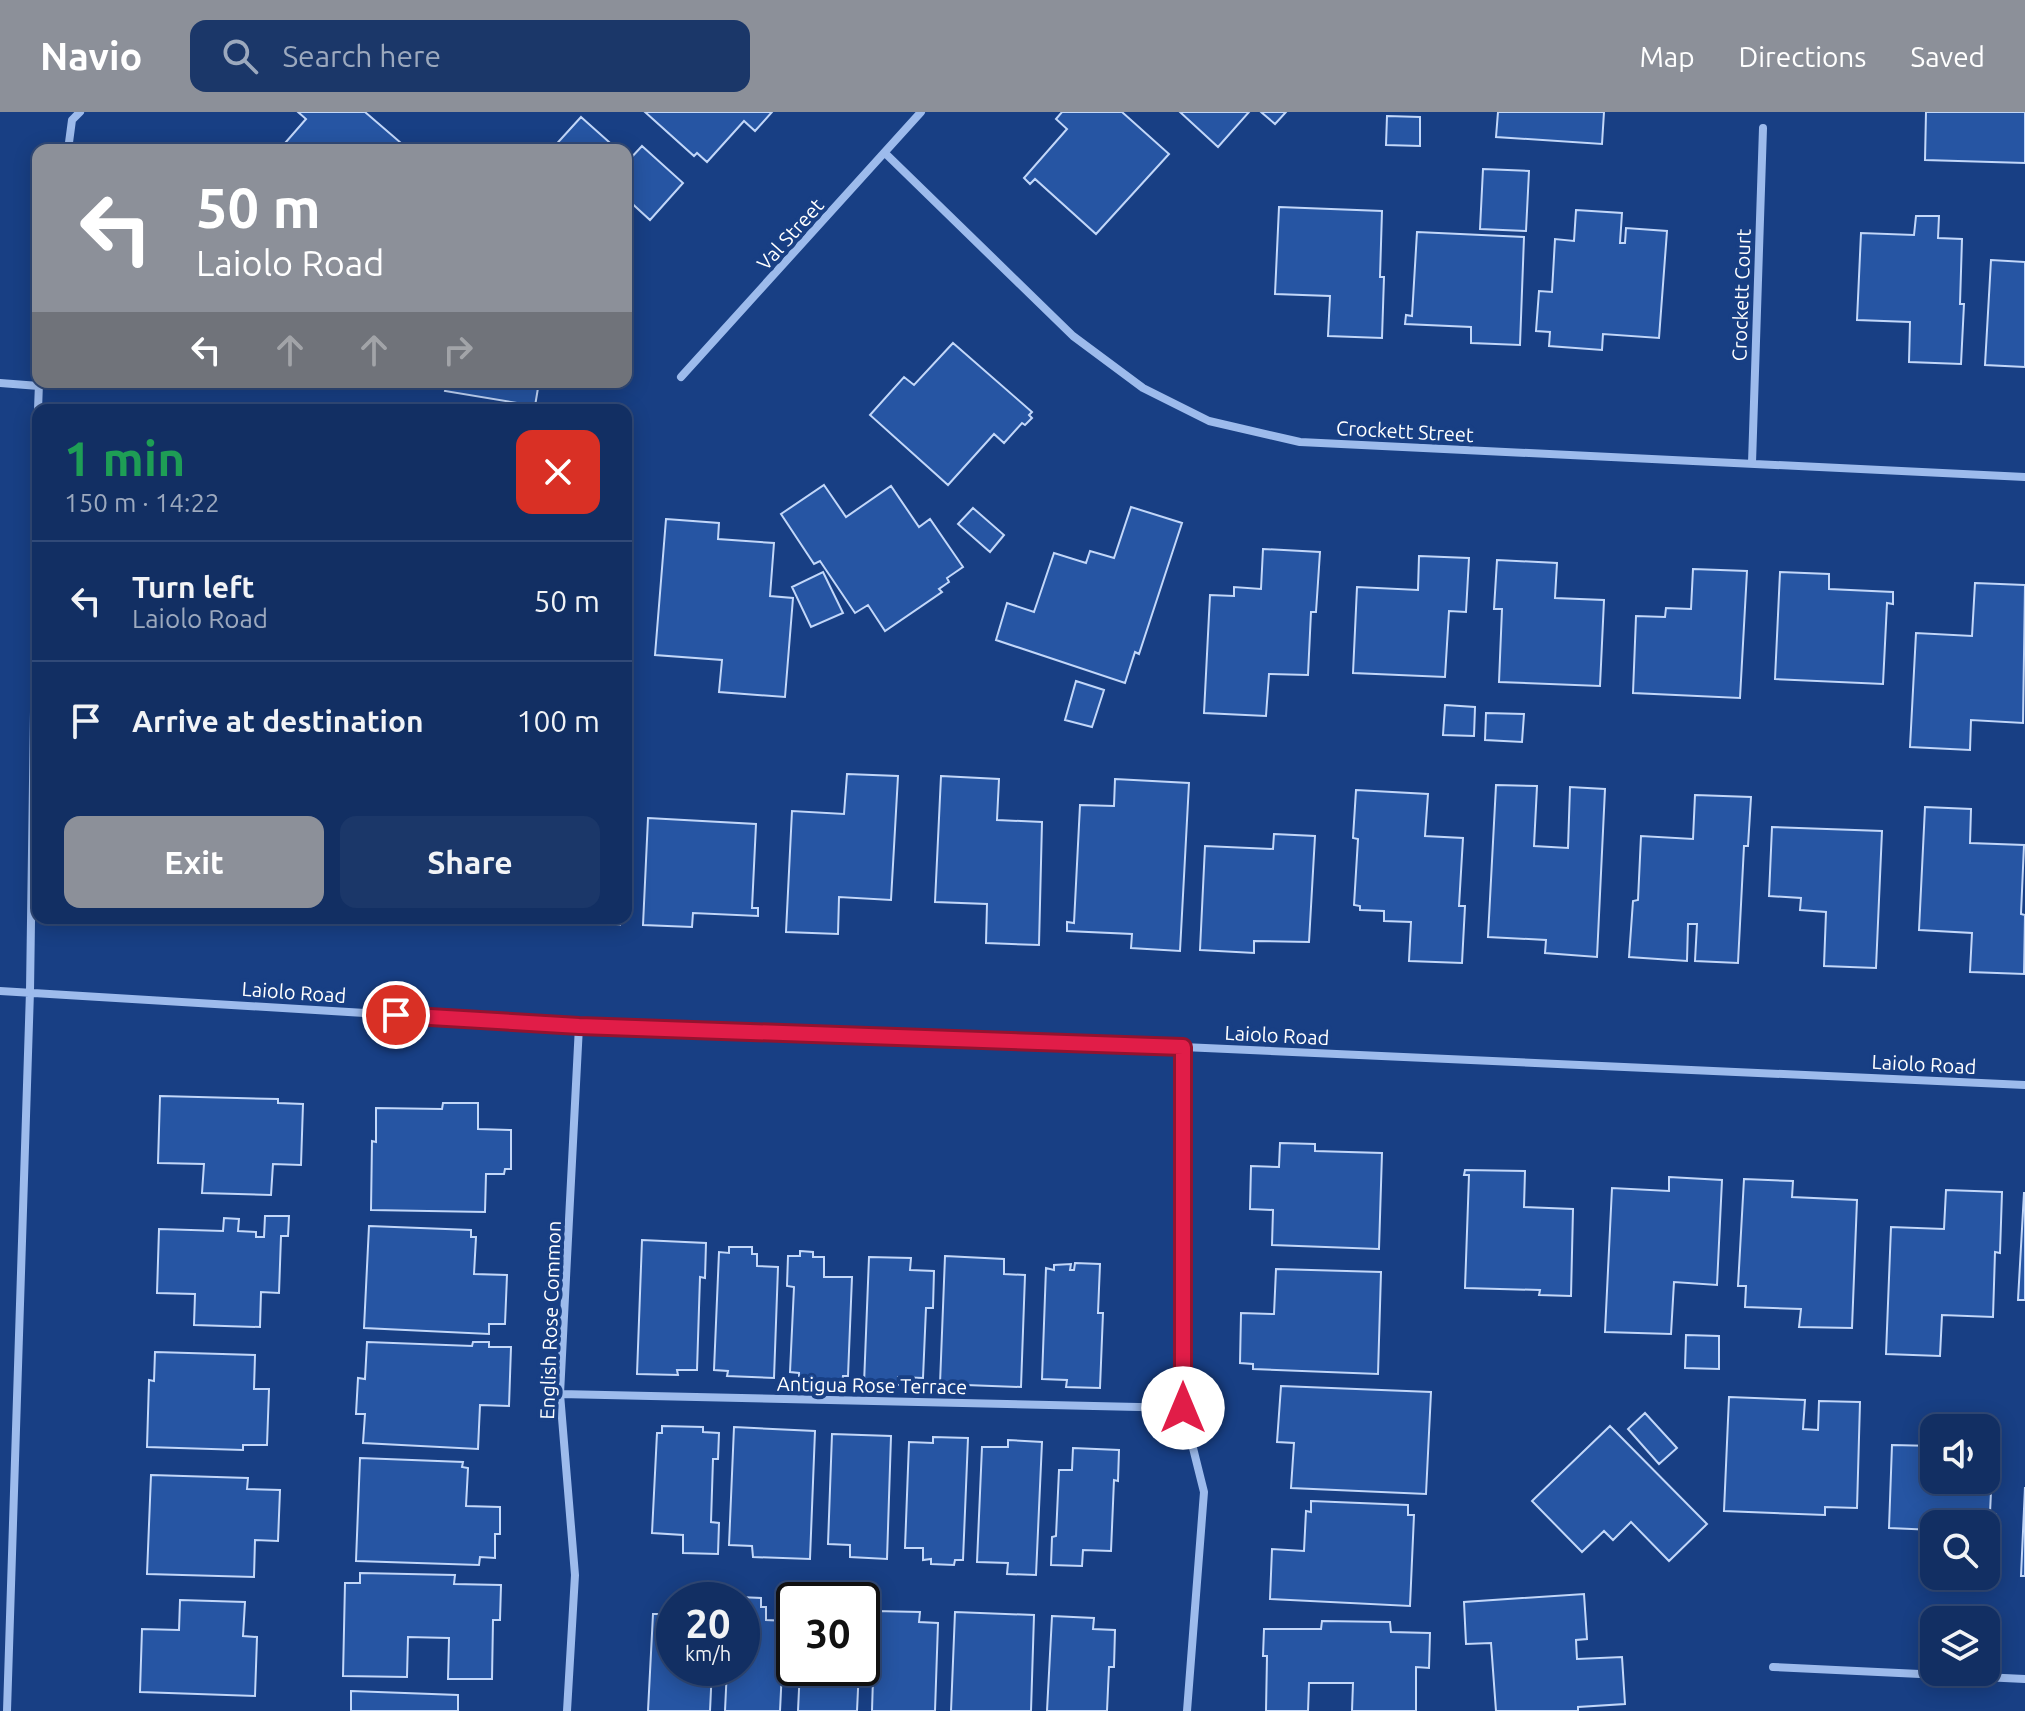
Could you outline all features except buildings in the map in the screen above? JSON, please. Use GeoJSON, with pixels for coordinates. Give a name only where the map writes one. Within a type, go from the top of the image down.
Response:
{"type":"FeatureCollection","features":[{"type":"Feature","properties":{"kind":"street"},"geometry":{"type":"LineString","coordinates":[[69,144],[72,120],[80,112]]}},
{"type":"Feature","properties":{"kind":"street","name":"Val Street"},"geometry":{"type":"LineString","coordinates":[[681,377],[921,112]]}},
{"type":"Feature","properties":{"kind":"street","name":"Crockett Court"},"geometry":{"type":"LineString","coordinates":[[1752,463],[1763,128]]}},
{"type":"Feature","properties":{"kind":"street","name":"Crockett Street"},"geometry":{"type":"LineString","coordinates":[[885,153],[1073,336],[1143,388],[1209,421],[1300,442],[2025,477]]}},
{"type":"Feature","properties":{"kind":"street"},"geometry":{"type":"LineString","coordinates":[[0,383],[32,384]]}},
{"type":"Feature","properties":{"kind":"street"},"geometry":{"type":"LineString","coordinates":[[7,1711],[32,851]]}},
{"type":"Feature","properties":{"kind":"street","name":"Laiolo Road"},"geometry":{"type":"LineString","coordinates":[[0,991],[579,1026],[1183,1047],[2025,1085]]}},
{"type":"Feature","properties":{"kind":"street","name":"English Rose Common"},"geometry":{"type":"LineString","coordinates":[[567,1711],[575,1575],[560,1394],[579,1026]]}},
{"type":"Feature","properties":{"kind":"street"},"geometry":{"type":"LineString","coordinates":[[1183,1047],[1183,1408],[1204,1492],[1187,1711]]}},
{"type":"Feature","properties":{"kind":"street","name":"Antigua Rose Terrace"},"geometry":{"type":"LineString","coordinates":[[560,1394],[1183,1408]]}},
{"type":"Feature","properties":{"kind":"street"},"geometry":{"type":"LineString","coordinates":[[1773,1667],[2025,1679]]}},
{"type":"Feature","properties":{"kind":"route"},"geometry":{"type":"LineString","coordinates":[[396,1015],[579,1026],[1183,1047],[1183,1408]]}}]}
